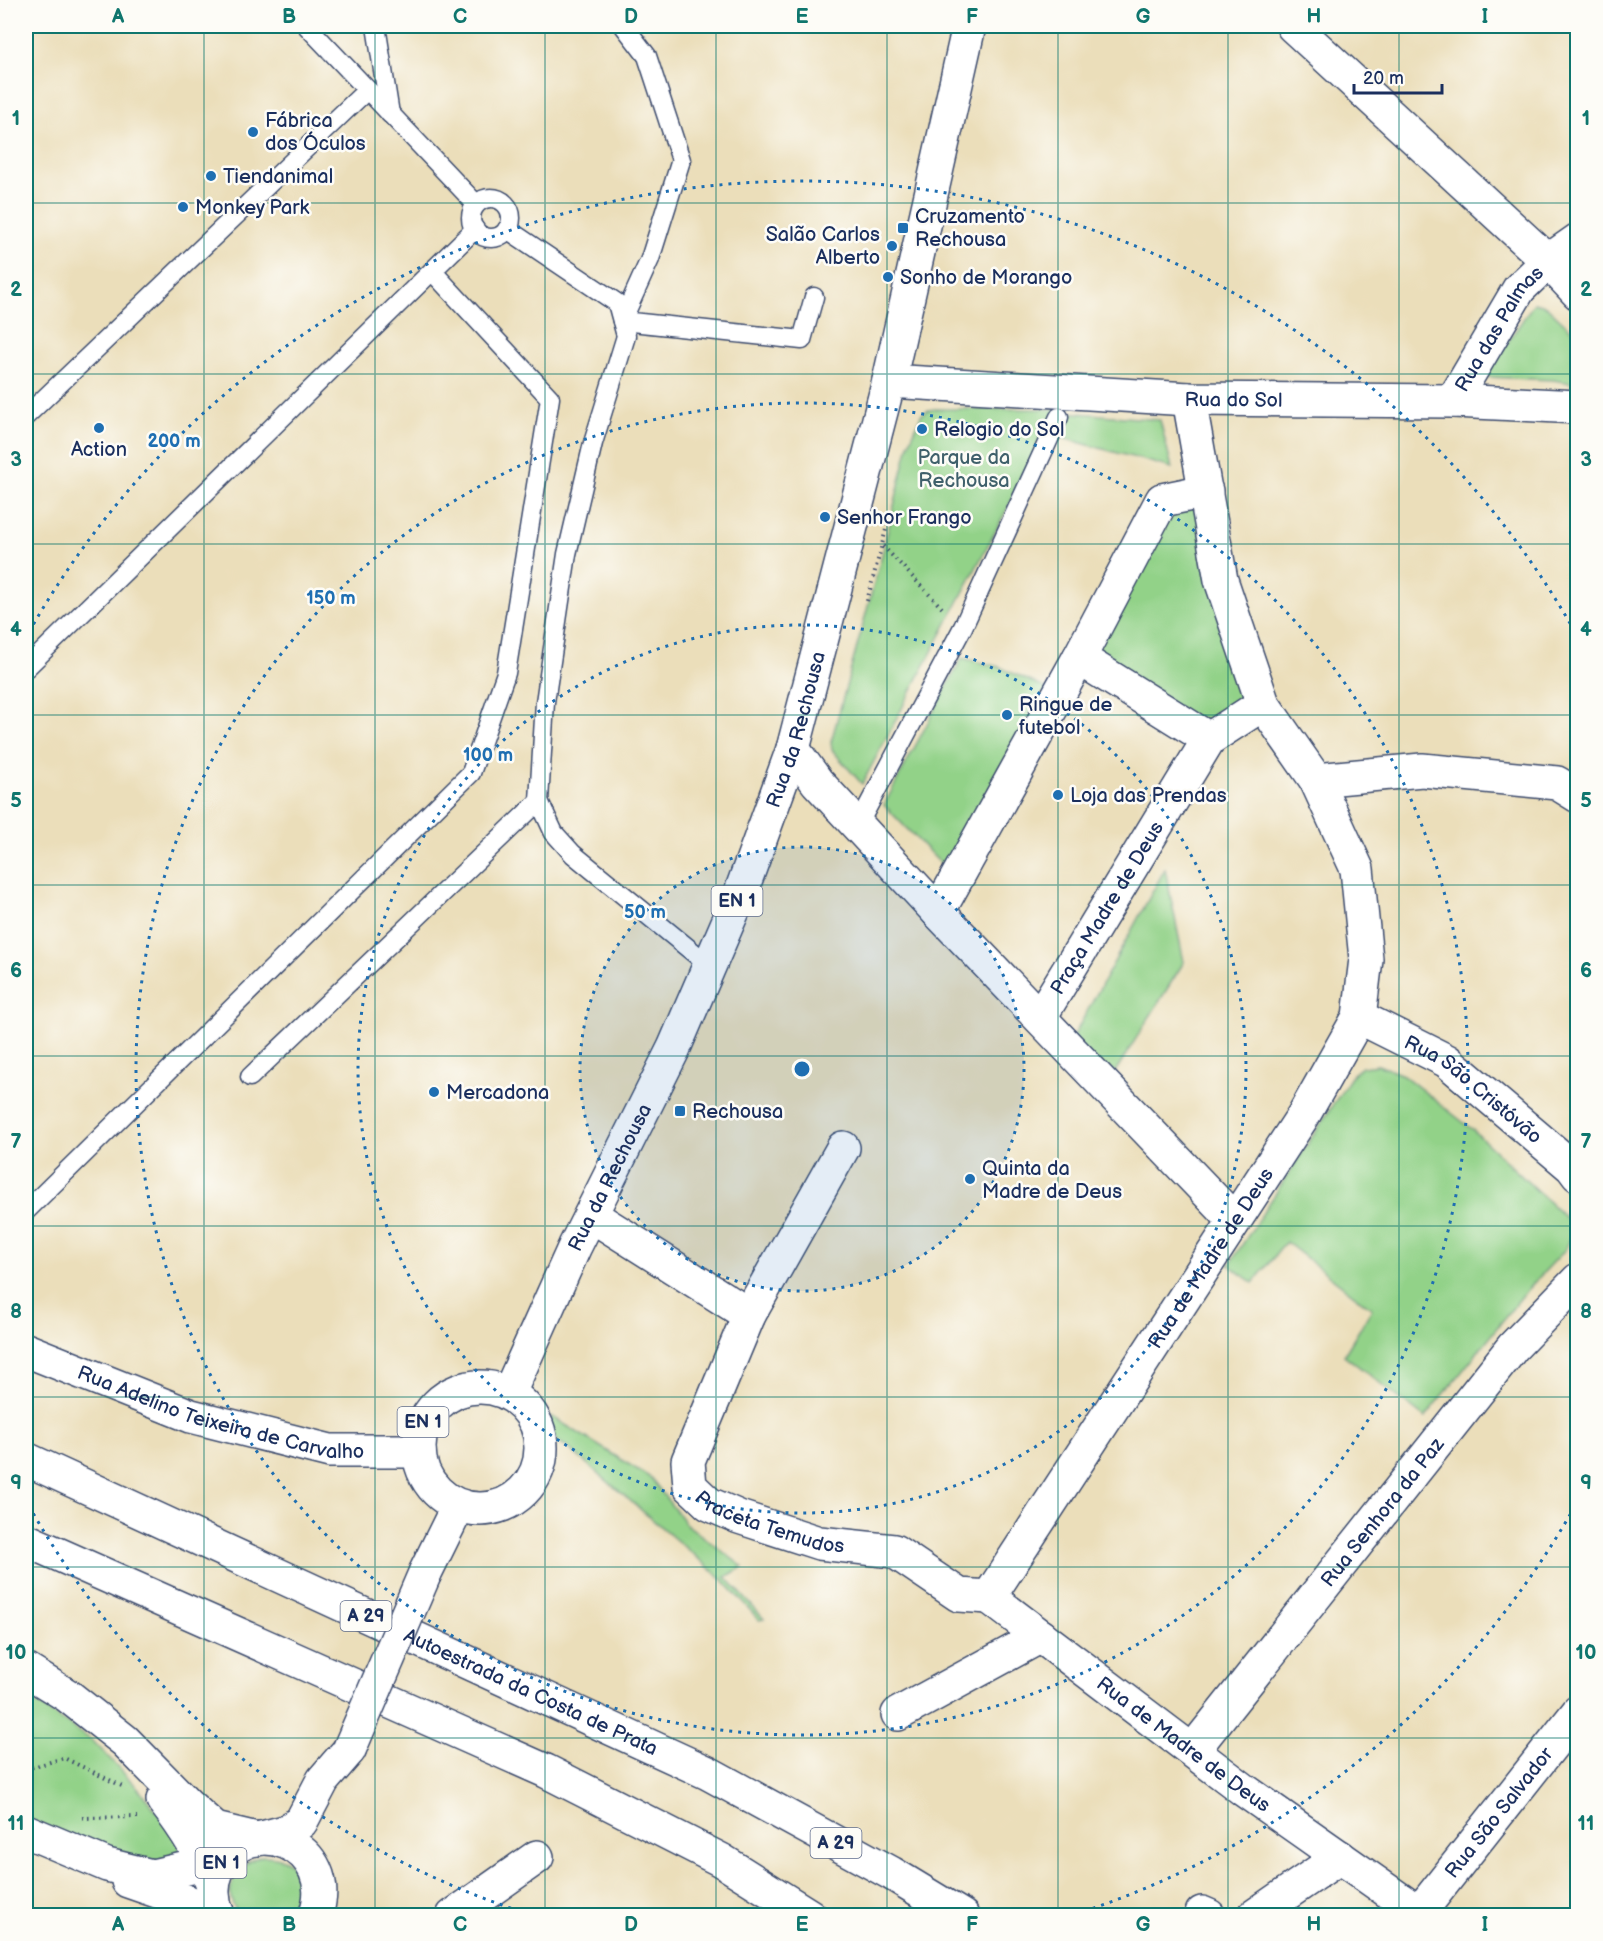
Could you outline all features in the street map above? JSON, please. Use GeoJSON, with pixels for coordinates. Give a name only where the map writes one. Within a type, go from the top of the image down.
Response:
{"type":"FeatureCollection","features":[{"type":"Feature","properties":{"kind":"main road","name":"Rua da Rechousa"},"geometry":{"type":"LineString","coordinates":[[509,1393],[591,1215],[669,1058],[710,966],[741,892],[793,749],[889,381],[969,26]]}},
{"type":"Feature","properties":{"kind":"main road"},"geometry":{"type":"LineString","coordinates":[[1293,26],[1548,261],[1578,293]]}},
{"type":"Feature","properties":{"kind":"main road","name":"Rua das Palmas"},"geometry":{"type":"LineString","coordinates":[[1453,401],[1519,289],[1548,261],[1578,240]]}},
{"type":"Feature","properties":{"kind":"main road","name":"Rua do Sol"},"geometry":{"type":"LineString","coordinates":[[889,381],[1189,399],[1453,401],[1578,407]]}},
{"type":"Feature","properties":{"kind":"main road","name":"Rua de Madre de Deus"},"geometry":{"type":"LineString","coordinates":[[1189,399],[1221,579],[1263,704],[1316,780],[1357,869],[1366,958],[1359,1017],[1303,1116],[989,1597],[1244,1790],[1419,1914]]}},
{"type":"Feature","properties":{"kind":"main road"},"geometry":{"type":"LineString","coordinates":[[938,912],[1079,658],[1162,500],[1206,491]]}},
{"type":"Feature","properties":{"kind":"main road"},"geometry":{"type":"LineString","coordinates":[[1079,658],[1209,739]]}},
{"type":"Feature","properties":{"kind":"main road","name":"Praça Madre de Deus"},"geometry":{"type":"LineString","coordinates":[[1040,1017],[1209,739],[1263,704]]}},
{"type":"Feature","properties":{"kind":"main road","name":"Praça Madre de Deus"},"geometry":{"type":"LineString","coordinates":[[793,749],[818,782],[938,912],[1234,1220]]}},
{"type":"Feature","properties":{"kind":"main road"},"geometry":{"type":"LineString","coordinates":[[1316,780],[1422,770],[1557,783],[1578,796]]}},
{"type":"Feature","properties":{"kind":"main road","name":"Rua São Cristóvão"},"geometry":{"type":"LineString","coordinates":[[1359,1017],[1447,1061],[1572,1167],[1578,1175]]}},
{"type":"Feature","properties":{"kind":"main road","name":"Praceta Temudos"},"geometry":{"type":"LineString","coordinates":[[843,1148],[749,1315],[688,1461],[690,1486],[710,1504],[739,1516],[819,1543],[894,1551],[959,1595],[989,1597]]}},
{"type":"Feature","properties":{"kind":"main road"},"geometry":{"type":"LineString","coordinates":[[591,1215],[749,1315]]}},
{"type":"Feature","properties":{"kind":"main road","name":"Rua Senhora da Paz"},"geometry":{"type":"LineString","coordinates":[[1193,1750],[1513,1347],[1578,1280]]}},
{"type":"Feature","properties":{"kind":"main road","name":"Rua Adelino Teixeira de Carvalho"},"geometry":{"type":"LineString","coordinates":[[26,1350],[203,1419],[330,1451],[419,1451]]}},
{"type":"Feature","properties":{"kind":"main road","name":"EN 1"},"geometry":{"type":"LineString","coordinates":[[469,1386],[490,1386],[509,1393],[525,1405],[537,1422],[542,1443],[540,1463],[532,1482],[517,1497],[499,1507],[478,1510],[458,1506],[440,1495],[427,1480],[420,1461],[418,1441],[424,1422],[435,1405],[451,1393],[469,1386]]}},
{"type":"Feature","properties":{"kind":"main road","name":"Autoestrada da Costa de Prata"},"geometry":{"type":"LineString","coordinates":[[26,1459],[708,1773],[891,1873],[962,1916]]}},
{"type":"Feature","properties":{"kind":"main road","name":"EN 1"},"geometry":{"type":"LineString","coordinates":[[316,1870],[319,1842],[328,1815],[340,1791],[350,1750],[425,1573],[458,1506]]}},
{"type":"Feature","properties":{"kind":"main road"},"geometry":{"type":"LineString","coordinates":[[26,1540],[546,1771],[721,1860],[810,1916]]}},
{"type":"Feature","properties":{"kind":"main road"},"geometry":{"type":"LineString","coordinates":[[898,1714],[1041,1636]]}},
{"type":"Feature","properties":{"kind":"main road"},"geometry":{"type":"LineString","coordinates":[[26,1670],[68,1696],[125,1742],[215,1829],[229,1872]]}},
{"type":"Feature","properties":{"kind":"main road"},"geometry":{"type":"LineString","coordinates":[[26,1688],[43,1696],[98,1734],[151,1786],[229,1872]]}},
{"type":"Feature","properties":{"kind":"main road","name":"Rua São Salvador"},"geometry":{"type":"LineString","coordinates":[[1419,1914],[1578,1712]]}},
{"type":"Feature","properties":{"kind":"main road","name":"EN 1"},"geometry":{"type":"LineString","coordinates":[[229,1872],[301,1822],[323,1780],[350,1750]]}},
{"type":"Feature","properties":{"kind":"main road"},"geometry":{"type":"LineString","coordinates":[[26,1831],[107,1865],[152,1876],[182,1871],[229,1872]]}},
{"type":"Feature","properties":{"kind":"main road","name":"EN 1"},"geometry":{"type":"LineString","coordinates":[[229,1872],[285,1841],[295,1846],[311,1861],[316,1870],[321,1893],[315,1916]]}},
{"type":"Feature","properties":{"kind":"main road"},"geometry":{"type":"LineString","coordinates":[[453,1916],[537,1857]]}},
{"type":"Feature","properties":{"kind":"main road"},"geometry":{"type":"LineString","coordinates":[[1254,1916],[1340,1857]]}},
{"type":"Feature","properties":{"kind":"main road"},"geometry":{"type":"LineString","coordinates":[[107,1865],[131,1884],[229,1872]]}},
{"type":"Feature","properties":{"kind":"lane"},"geometry":{"type":"LineString","coordinates":[[306,26],[476,204]]}},
{"type":"Feature","properties":{"kind":"lane"},"geometry":{"type":"LineString","coordinates":[[376,26],[390,114]]}},
{"type":"Feature","properties":{"kind":"lane"},"geometry":{"type":"LineString","coordinates":[[622,321],[650,259],[681,160],[647,56],[624,26]]}},
{"type":"Feature","properties":{"kind":"lane"},"geometry":{"type":"LineString","coordinates":[[26,416],[367,90]]}},
{"type":"Feature","properties":{"kind":"lane"},"geometry":{"type":"LineString","coordinates":[[487,198],[504,203],[511,220],[507,229],[499,236],[492,238],[480,234],[471,223],[476,204],[487,198]]}},
{"type":"Feature","properties":{"kind":"lane"},"geometry":{"type":"LineString","coordinates":[[26,668],[475,229]]}},
{"type":"Feature","properties":{"kind":"lane"},"geometry":{"type":"LineString","coordinates":[[507,229],[617,303],[626,336],[593,443],[567,554],[545,702],[539,801],[554,833],[573,854],[710,966]]}},
{"type":"Feature","properties":{"kind":"lane"},"geometry":{"type":"LineString","coordinates":[[26,1211],[471,773],[506,673],[550,398],[432,271]]}},
{"type":"Feature","properties":{"kind":"lane"},"geometry":{"type":"LineString","coordinates":[[622,321],[802,340],[814,297]]}},
{"type":"Feature","properties":{"kind":"lane"},"geometry":{"type":"LineString","coordinates":[[858,825],[963,627],[1059,417]]}},
{"type":"Feature","properties":{"kind":"lane"},"geometry":{"type":"LineString","coordinates":[[250,1077],[539,801]]}},
{"type":"Feature","properties":{"kind":"path"},"geometry":{"type":"LineString","coordinates":[[882,546],[933,601],[963,627]]}},
{"type":"Feature","properties":{"kind":"path"},"geometry":{"type":"LineString","coordinates":[[26,1769],[64,1758],[126,1788]]}},
{"type":"Feature","properties":{"kind":"path"},"geometry":{"type":"LineString","coordinates":[[74,1818],[143,1817]]}},
{"type":"Feature","properties":{"kind":"green space"},"geometry":{"type":"Polygon","coordinates":[[[1534,303],[1546,306],[1577,335],[1577,384],[1553,380],[1488,377],[1487,373],[1534,303]]]}},
{"type":"Feature","properties":{"kind":"green space","name":"Parque da Rechousa"},"geometry":{"type":"Polygon","coordinates":[[[1060,409],[862,784],[832,750],[831,742],[883,551],[909,444],[921,415],[928,410],[1060,409]]]}},
{"type":"Feature","properties":{"kind":"green space"},"geometry":{"type":"Polygon","coordinates":[[[1065,412],[1160,420],[1172,468],[1052,435],[1065,412]]]}},
{"type":"Feature","properties":{"kind":"green space"},"geometry":{"type":"Polygon","coordinates":[[[1200,498],[1257,701],[1210,733],[1088,656],[1167,503],[1200,498]]]}},
{"type":"Feature","properties":{"kind":"green space"},"geometry":{"type":"Polygon","coordinates":[[[962,658],[1000,667],[1051,691],[948,864],[942,865],[884,805],[962,658]]]}},
{"type":"Feature","properties":{"kind":"green space"},"geometry":{"type":"Polygon","coordinates":[[[1165,869],[1184,962],[1110,1080],[1072,1039],[1165,869]]]}},
{"type":"Feature","properties":{"kind":"green space"},"geometry":{"type":"Polygon","coordinates":[[[1378,1065],[1403,1075],[1473,1130],[1569,1221],[1572,1235],[1565,1250],[1527,1290],[1425,1418],[1344,1355],[1372,1309],[1286,1242],[1253,1283],[1229,1265],[1353,1074],[1362,1067],[1378,1065]]]}},
{"type":"Feature","properties":{"kind":"green space"},"geometry":{"type":"Polygon","coordinates":[[[551,1416],[651,1478],[685,1523],[743,1567],[726,1577],[764,1619],[759,1620],[722,1579],[566,1446],[556,1441],[549,1431],[551,1416]]]}},
{"type":"Feature","properties":{"kind":"green space"},"geometry":{"type":"Polygon","coordinates":[[[26,1696],[93,1741],[134,1784],[180,1839],[181,1855],[150,1870],[26,1819],[26,1696]]]}},
{"type":"Feature","properties":{"kind":"green space"},"geometry":{"type":"Polygon","coordinates":[[[261,1856],[282,1859],[297,1871],[302,1894],[298,1909],[293,1915],[241,1916],[234,1907],[231,1898],[233,1880],[244,1866],[261,1856]]]}},
{"type":"Feature","properties":{"kind":"place","name":"Fábrica dos Óculos"},"geometry":{"type":"Point","coordinates":[253,132]}},
{"type":"Feature","properties":{"kind":"place","name":"Tiendanimal"},"geometry":{"type":"Point","coordinates":[211,176]}},
{"type":"Feature","properties":{"kind":"place","name":"Monkey Park"},"geometry":{"type":"Point","coordinates":[183,207]}},
{"type":"Feature","properties":{"kind":"place","name":"Cruzamento Rechousa"},"geometry":{"type":"Point","coordinates":[903,228]}},
{"type":"Feature","properties":{"kind":"place","name":"Salão Carlos Alberto"},"geometry":{"type":"Point","coordinates":[892,246]}},
{"type":"Feature","properties":{"kind":"place","name":"Sonho de Morango"},"geometry":{"type":"Point","coordinates":[888,277]}},
{"type":"Feature","properties":{"kind":"place","name":"Action"},"geometry":{"type":"Point","coordinates":[99,428]}},
{"type":"Feature","properties":{"kind":"place","name":"Relogio do Sol"},"geometry":{"type":"Point","coordinates":[922,429]}},
{"type":"Feature","properties":{"kind":"place","name":"Senhor Frango"},"geometry":{"type":"Point","coordinates":[825,517]}},
{"type":"Feature","properties":{"kind":"place","name":"Ringue de futebol"},"geometry":{"type":"Point","coordinates":[1007,715]}},
{"type":"Feature","properties":{"kind":"place","name":"Loja das Prendas"},"geometry":{"type":"Point","coordinates":[1058,795]}},
{"type":"Feature","properties":{"kind":"place","name":"Mercadona"},"geometry":{"type":"Point","coordinates":[434,1092]}},
{"type":"Feature","properties":{"kind":"place","name":"Rechousa"},"geometry":{"type":"Point","coordinates":[680,1111]}},
{"type":"Feature","properties":{"kind":"place","name":"Quinta da Madre de Deus"},"geometry":{"type":"Point","coordinates":[970,1179]}}]}
